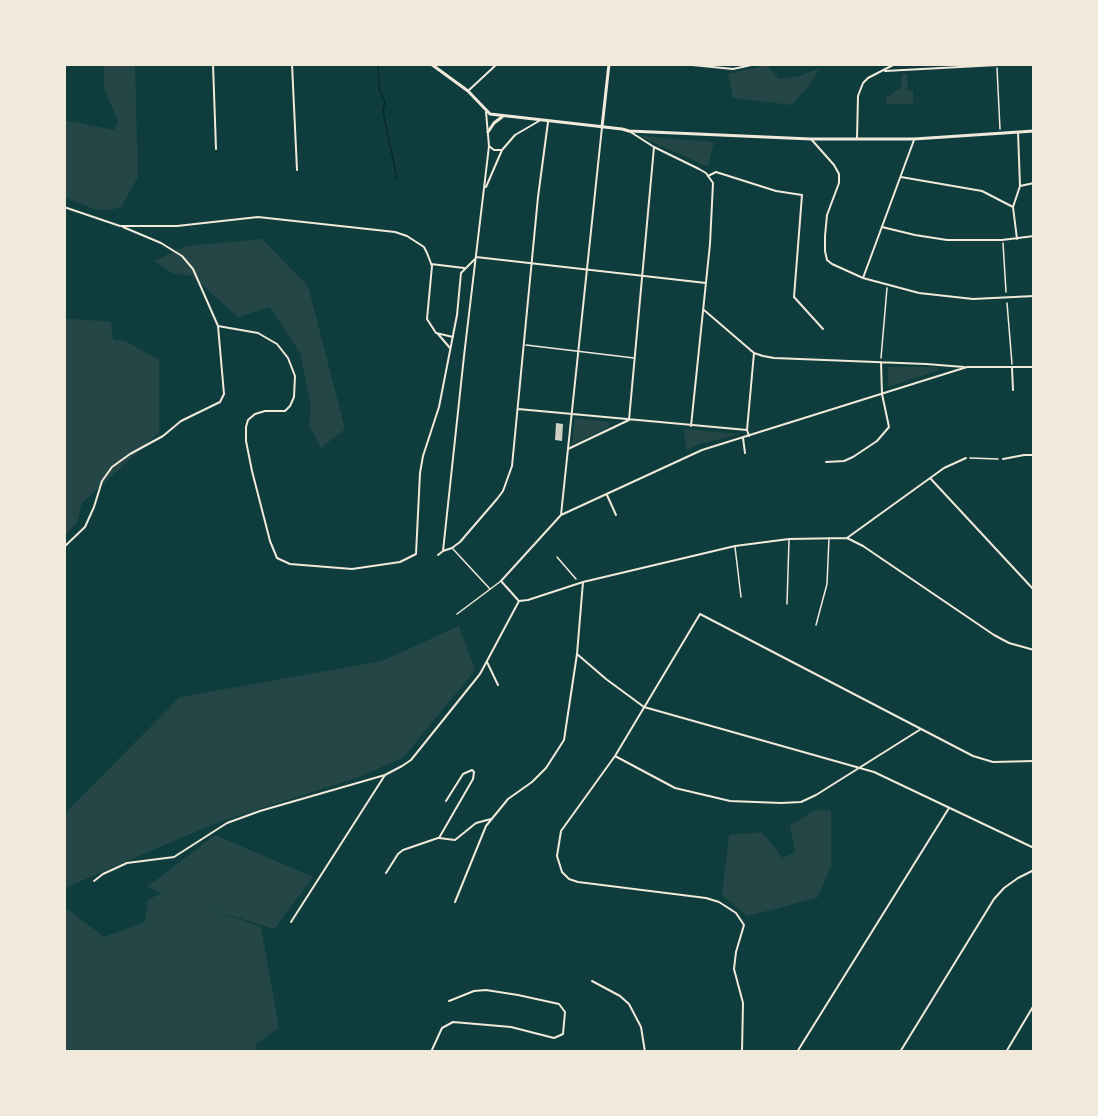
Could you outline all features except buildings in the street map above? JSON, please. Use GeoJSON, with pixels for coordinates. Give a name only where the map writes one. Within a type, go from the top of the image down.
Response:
{"type":"FeatureCollection","features":[{"type":"Feature","properties":{"kind":"street"},"geometry":{"type":"LineString","coordinates":[[213,64],[216,149]]}},
{"type":"Feature","properties":{"kind":"street"},"geometry":{"type":"LineString","coordinates":[[292,64],[297,170]]}},
{"type":"Feature","properties":{"kind":"street"},"geometry":{"type":"LineString","coordinates":[[431,64],[468,91],[486,112],[496,116],[539,121],[629,131],[811,139],[914,139],[1034,131]]}},
{"type":"Feature","properties":{"kind":"street"},"geometry":{"type":"LineString","coordinates":[[438,70],[442,64]]}},
{"type":"Feature","properties":{"kind":"street"},"geometry":{"type":"LineString","coordinates":[[468,91],[497,64]]}},
{"type":"Feature","properties":{"kind":"street"},"geometry":{"type":"LineString","coordinates":[[561,515],[609,64]]}},
{"type":"Feature","properties":{"kind":"street"},"geometry":{"type":"LineString","coordinates":[[682,64],[722,69],[742,68],[756,64]]}},
{"type":"Feature","properties":{"kind":"street"},"geometry":{"type":"LineString","coordinates":[[857,139],[860,89],[868,78],[895,64]]}},
{"type":"Feature","properties":{"kind":"street"},"geometry":{"type":"LineString","coordinates":[[885,71],[1016,64]]}},
{"type":"Feature","properties":{"kind":"street"},"geometry":{"type":"LineString","coordinates":[[443,551],[485,189],[489,146],[486,112]]}},
{"type":"Feature","properties":{"kind":"street"},"geometry":{"type":"LineString","coordinates":[[488,132],[503,116]]}},
{"type":"Feature","properties":{"kind":"street"},"geometry":{"type":"LineString","coordinates":[[485,189],[502,150],[515,135],[539,121]]}},
{"type":"Feature","properties":{"kind":"street"},"geometry":{"type":"LineString","coordinates":[[438,555],[453,548],[503,491],[512,466],[531,263],[548,122]]}},
{"type":"Feature","properties":{"kind":"street"},"geometry":{"type":"LineString","coordinates":[[629,131],[654,147],[692,165],[708,176],[714,188],[691,426]]}},
{"type":"Feature","properties":{"kind":"street"},"geometry":{"type":"LineString","coordinates":[[1017,239],[1013,207],[1020,186],[1018,132]]}},
{"type":"Feature","properties":{"kind":"street"},"geometry":{"type":"LineString","coordinates":[[811,139],[839,174],[839,183],[827,215],[825,251],[827,260],[832,264],[863,278],[919,293],[973,299],[1034,296]]}},
{"type":"Feature","properties":{"kind":"street"},"geometry":{"type":"LineString","coordinates":[[863,278],[902,177],[914,139]]}},
{"type":"Feature","properties":{"kind":"street"},"geometry":{"type":"LineString","coordinates":[[489,146],[502,150]]}},
{"type":"Feature","properties":{"kind":"street"},"geometry":{"type":"LineString","coordinates":[[629,420],[654,147]]}},
{"type":"Feature","properties":{"kind":"street"},"geometry":{"type":"LineString","coordinates":[[708,176],[716,172],[776,191],[802,195],[794,297],[823,329]]}},
{"type":"Feature","properties":{"kind":"street"},"geometry":{"type":"LineString","coordinates":[[902,177],[981,191],[1013,207]]}},
{"type":"Feature","properties":{"kind":"street"},"geometry":{"type":"LineString","coordinates":[[1020,186],[1034,183]]}},
{"type":"Feature","properties":{"kind":"street"},"geometry":{"type":"LineString","coordinates":[[64,207],[161,243],[182,256],[192,269],[218,326],[224,386],[223,398],[219,402],[181,421],[163,436],[112,467],[102,482],[85,527],[64,547]]}},
{"type":"Feature","properties":{"kind":"street"},"geometry":{"type":"LineString","coordinates":[[120,226],[177,226],[258,217],[395,232],[407,236],[424,247],[431,264],[427,312],[430,324],[451,349]]}},
{"type":"Feature","properties":{"kind":"street"},"geometry":{"type":"LineString","coordinates":[[882,227],[915,236],[947,240],[1002,240],[1034,236]]}},
{"type":"Feature","properties":{"kind":"street"},"geometry":{"type":"LineString","coordinates":[[218,326],[258,333],[277,344],[288,358],[295,375],[294,397],[290,406],[285,411],[265,411],[255,414],[248,420],[246,427],[246,441],[252,471],[273,552],[277,558],[290,564],[352,569],[378,567],[400,562],[416,554],[420,473],[427,441],[440,407],[453,337],[461,273],[464,268],[476,258],[706,283]]}},
{"type":"Feature","properties":{"kind":"street"},"geometry":{"type":"LineString","coordinates":[[431,264],[464,268]]}},
{"type":"Feature","properties":{"kind":"street"},"geometry":{"type":"LineString","coordinates":[[703,309],[754,353],[774,358],[967,367],[1034,367]]}},
{"type":"Feature","properties":{"kind":"street"},"geometry":{"type":"LineString","coordinates":[[436,333],[453,337]]}},
{"type":"Feature","properties":{"kind":"street"},"geometry":{"type":"LineString","coordinates":[[749,436],[747,430],[754,353]]}},
{"type":"Feature","properties":{"kind":"street"},"geometry":{"type":"LineString","coordinates":[[826,462],[844,461],[853,457],[877,441],[889,427],[882,394],[881,362]]}},
{"type":"Feature","properties":{"kind":"street"},"geometry":{"type":"LineString","coordinates":[[967,367],[702,450],[656,470],[561,515],[501,581],[519,600],[528,600],[581,582],[735,546],[789,539],[847,538],[863,546],[994,635],[1009,643],[1034,650]]}},
{"type":"Feature","properties":{"kind":"street"},"geometry":{"type":"LineString","coordinates":[[1012,368],[1013,390]]}},
{"type":"Feature","properties":{"kind":"street"},"geometry":{"type":"LineString","coordinates":[[518,410],[747,430]]}},
{"type":"Feature","properties":{"kind":"street"},"geometry":{"type":"LineString","coordinates":[[567,450],[629,420]]}},
{"type":"Feature","properties":{"kind":"street"},"geometry":{"type":"LineString","coordinates":[[742,438],[745,453]]}},
{"type":"Feature","properties":{"kind":"street"},"geometry":{"type":"LineString","coordinates":[[1003,459],[1034,455]]}},
{"type":"Feature","properties":{"kind":"street"},"geometry":{"type":"LineString","coordinates":[[847,538],[944,468],[966,458]]}},
{"type":"Feature","properties":{"kind":"street"},"geometry":{"type":"LineString","coordinates":[[930,478],[1034,590]]}},
{"type":"Feature","properties":{"kind":"street"},"geometry":{"type":"LineString","coordinates":[[607,495],[616,515]]}},
{"type":"Feature","properties":{"kind":"street"},"geometry":{"type":"LineString","coordinates":[[455,902],[486,826],[508,799],[532,782],[557,753],[564,740],[577,654],[581,582]]}},
{"type":"Feature","properties":{"kind":"street"},"geometry":{"type":"LineString","coordinates":[[94,881],[127,863],[174,857],[227,823],[260,811],[385,775],[411,760],[449,714],[487,662],[519,600]]}},
{"type":"Feature","properties":{"kind":"street"},"geometry":{"type":"LineString","coordinates":[[742,1052],[743,1003],[734,969],[736,952],[744,925],[736,912],[719,902],[706,898],[578,882],[569,879],[562,872],[557,856],[561,831],[615,756],[700,614],[973,756],[986,760],[1034,761]]}},
{"type":"Feature","properties":{"kind":"street"},"geometry":{"type":"LineString","coordinates":[[577,654],[644,707],[874,772],[1034,848]]}},
{"type":"Feature","properties":{"kind":"street"},"geometry":{"type":"LineString","coordinates":[[487,662],[498,685]]}},
{"type":"Feature","properties":{"kind":"street"},"geometry":{"type":"LineString","coordinates":[[615,756],[675,788],[741,801],[782,803],[801,801],[816,795],[922,728]]}},
{"type":"Feature","properties":{"kind":"street"},"geometry":{"type":"LineString","coordinates":[[439,838],[473,779],[473,771],[469,770],[463,774],[446,801]]}},
{"type":"Feature","properties":{"kind":"street"},"geometry":{"type":"LineString","coordinates":[[291,922],[385,775]]}},
{"type":"Feature","properties":{"kind":"street"},"geometry":{"type":"LineString","coordinates":[[797,1052],[949,808]]}},
{"type":"Feature","properties":{"kind":"street"},"geometry":{"type":"LineString","coordinates":[[386,873],[403,850],[439,838],[455,840],[476,823],[491,819]]}},
{"type":"Feature","properties":{"kind":"street"},"geometry":{"type":"LineString","coordinates":[[900,1052],[994,899],[1004,888],[1034,870]]}},
{"type":"Feature","properties":{"kind":"street"},"geometry":{"type":"LineString","coordinates":[[592,981],[620,996],[629,1004],[641,1027],[645,1052]]}},
{"type":"Feature","properties":{"kind":"street"},"geometry":{"type":"LineString","coordinates":[[431,1052],[442,1028],[453,1022],[511,1027],[554,1038],[563,1034],[565,1012],[559,1004],[518,994],[486,990],[474,991],[449,1001]]}},
{"type":"Feature","properties":{"kind":"street"},"geometry":{"type":"LineString","coordinates":[[1006,1052],[1034,1005]]}},
{"type":"Feature","properties":{"kind":"lane"},"geometry":{"type":"LineString","coordinates":[[525,345],[635,358]]}},
{"type":"Feature","properties":{"kind":"lane"},"geometry":{"type":"LineString","coordinates":[[816,624],[827,584],[829,538]]}},
{"type":"Feature","properties":{"kind":"lane"},"geometry":{"type":"LineString","coordinates":[[787,604],[789,539]]}},
{"type":"Feature","properties":{"kind":"lane"},"geometry":{"type":"LineString","coordinates":[[735,546],[741,597]]}},
{"type":"Feature","properties":{"kind":"lane"},"geometry":{"type":"LineString","coordinates":[[453,548],[490,589]]}},
{"type":"Feature","properties":{"kind":"lane"},"geometry":{"type":"LineString","coordinates":[[457,614],[501,581]]}},
{"type":"Feature","properties":{"kind":"path"},"geometry":{"type":"LineString","coordinates":[[997,65],[1000,133]]}},
{"type":"Feature","properties":{"kind":"path"},"geometry":{"type":"LineString","coordinates":[[1002,240],[1012,368]]}},
{"type":"Feature","properties":{"kind":"path"},"geometry":{"type":"LineString","coordinates":[[881,362],[887,285]]}},
{"type":"Feature","properties":{"kind":"path"},"geometry":{"type":"LineString","coordinates":[[966,458],[1003,459]]}},
{"type":"Feature","properties":{"kind":"path"},"geometry":{"type":"LineString","coordinates":[[557,556],[581,582]]}},
{"type":"Feature","properties":{"kind":"shaded area"},"geometry":{"type":"Polygon","coordinates":[[[104,65],[135,65],[138,177],[121,207],[110,210],[94,209],[64,197],[65,120],[114,130],[118,121],[104,88],[104,65]]]}},
{"type":"Feature","properties":{"kind":"shaded area"},"geometry":{"type":"Polygon","coordinates":[[[767,65],[779,79],[800,76],[821,67],[792,105],[733,98],[728,74],[767,65]]]}},
{"type":"Feature","properties":{"kind":"shaded area"},"geometry":{"type":"Polygon","coordinates":[[[902,74],[907,74],[908,91],[913,91],[913,104],[886,104],[886,98],[900,88],[902,74]]]}},
{"type":"Feature","properties":{"kind":"shaded area"},"geometry":{"type":"Polygon","coordinates":[[[637,135],[714,142],[708,167],[637,135]]]}},
{"type":"Feature","properties":{"kind":"shaded area"},"geometry":{"type":"Polygon","coordinates":[[[262,239],[308,286],[345,429],[321,448],[309,425],[311,406],[300,353],[270,307],[238,317],[192,276],[172,273],[154,261],[186,246],[262,239]]]}},
{"type":"Feature","properties":{"kind":"shaded area"},"geometry":{"type":"Polygon","coordinates":[[[65,318],[111,322],[113,340],[125,341],[159,360],[159,433],[82,503],[77,523],[65,535],[65,318]]]}},
{"type":"Feature","properties":{"kind":"shaded area"},"geometry":{"type":"Polygon","coordinates":[[[888,367],[937,367],[939,370],[888,387],[888,367]]]}},
{"type":"Feature","properties":{"kind":"shaded area"},"geometry":{"type":"Polygon","coordinates":[[[575,418],[608,422],[610,425],[572,445],[575,418]]]}},
{"type":"Feature","properties":{"kind":"shaded area"},"geometry":{"type":"Polygon","coordinates":[[[683,429],[740,434],[699,444],[687,450],[683,429]]]}},
{"type":"Feature","properties":{"kind":"shaded area"},"geometry":{"type":"Polygon","coordinates":[[[459,626],[475,670],[403,758],[359,777],[216,823],[65,888],[65,813],[180,697],[382,661],[459,626]]]}},
{"type":"Feature","properties":{"kind":"shaded area"},"geometry":{"type":"Polygon","coordinates":[[[815,810],[831,811],[831,866],[817,898],[747,916],[722,895],[729,835],[762,832],[783,858],[795,852],[790,826],[815,810]]]}},
{"type":"Feature","properties":{"kind":"shaded area"},"geometry":{"type":"Polygon","coordinates":[[[215,835],[313,877],[274,929],[210,909],[261,927],[279,1028],[256,1044],[256,1051],[65,1051],[65,907],[104,937],[145,922],[148,900],[161,893],[147,887],[215,835]]]}},
{"type":"Feature","properties":{"kind":"waterway"},"geometry":{"type":"LineString","coordinates":[[378,64],[379,88],[385,102],[383,111],[397,179]]}}]}
